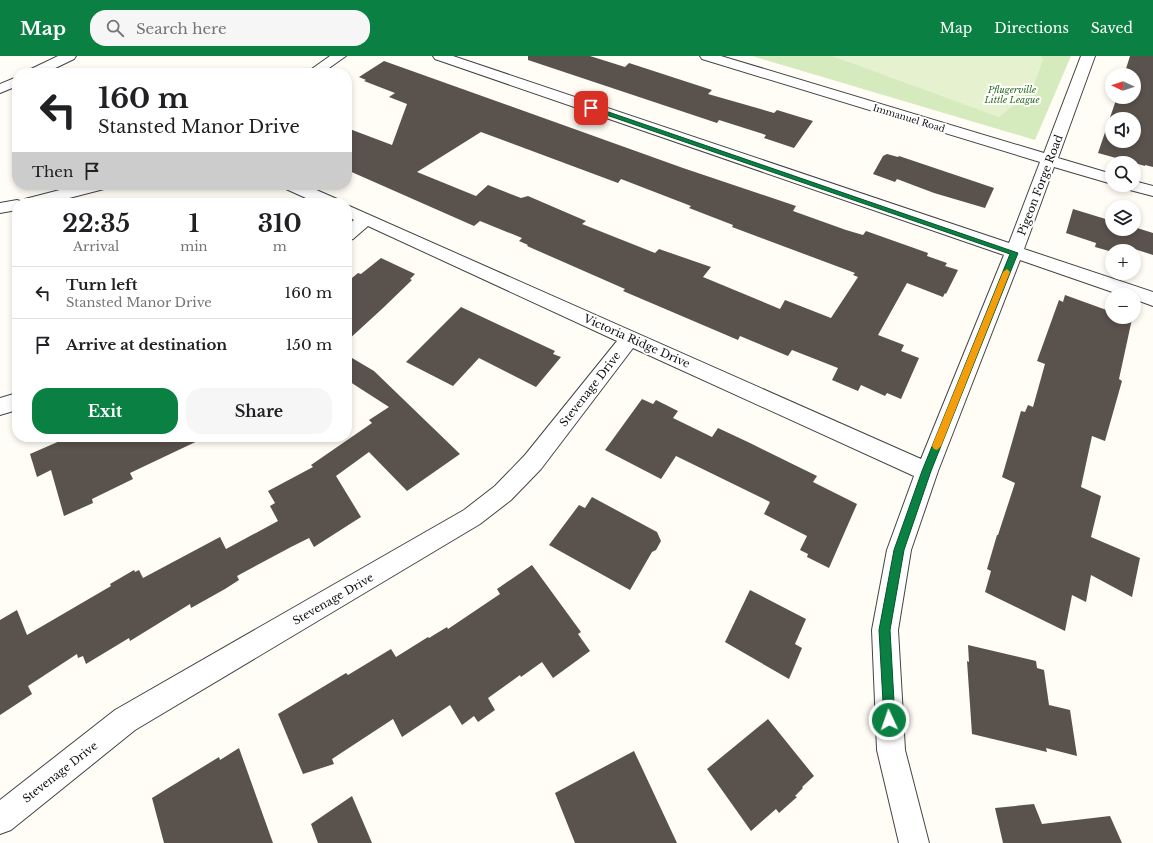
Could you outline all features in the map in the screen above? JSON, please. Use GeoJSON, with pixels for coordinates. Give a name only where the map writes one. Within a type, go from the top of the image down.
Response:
{"type":"FeatureCollection","features":[{"type":"Feature","properties":{"kind":"street"},"geometry":{"type":"LineString","coordinates":[[44,68],[69,56]]}},
{"type":"Feature","properties":{"kind":"street"},"geometry":{"type":"LineString","coordinates":[[321,68],[339,56]]}},
{"type":"Feature","properties":{"kind":"street"},"geometry":{"type":"LineString","coordinates":[[440,56],[1014,253],[1153,299]]}},
{"type":"Feature","properties":{"kind":"street","name":"Immanuel Road"},"geometry":{"type":"LineString","coordinates":[[707,56],[1105,177]]}},
{"type":"Feature","properties":{"kind":"street","name":"Pigeon Forge Road"},"geometry":{"type":"LineString","coordinates":[[914,843],[891,750],[884,630],[899,550],[927,471],[1014,253],[1088,56]]}},
{"type":"Feature","properties":{"kind":"street"},"geometry":{"type":"LineString","coordinates":[[0,89],[12,83]]}},
{"type":"Feature","properties":{"kind":"street"},"geometry":{"type":"LineString","coordinates":[[1141,188],[1153,191]]}},
{"type":"Feature","properties":{"kind":"street"},"geometry":{"type":"LineString","coordinates":[[50,198],[79,190]]}},
{"type":"Feature","properties":{"kind":"street"},"geometry":{"type":"LineString","coordinates":[[303,190],[320,198]]}},
{"type":"Feature","properties":{"kind":"street"},"geometry":{"type":"LineString","coordinates":[[0,208],[12,206]]}},
{"type":"Feature","properties":{"kind":"street","name":"Victoria Ridge Drive"},"geometry":{"type":"LineString","coordinates":[[352,212],[890,456],[927,471]]}},
{"type":"Feature","properties":{"kind":"street"},"geometry":{"type":"LineString","coordinates":[[352,231],[366,219]]}},
{"type":"Feature","properties":{"kind":"street","name":"Stevenage Drive"},"geometry":{"type":"LineString","coordinates":[[0,820],[125,720],[472,517],[503,493],[533,462],[630,338]]}},
{"type":"Feature","properties":{"kind":"street"},"geometry":{"type":"LineString","coordinates":[[0,407],[12,403]]}},
{"type":"Feature","properties":{"kind":"green space","name":"Pflugerville Little League"},"geometry":{"type":"Polygon","coordinates":[[[752,56],[1071,56],[1035,140],[752,56]]]}},
{"type":"Feature","properties":{"kind":"green space"},"geometry":{"type":"Polygon","coordinates":[[[832,56],[1041,56],[1043,60],[1032,90],[999,117],[832,56]]]}},
{"type":"Feature","properties":{"kind":"building"},"geometry":{"type":"Polygon","coordinates":[[[528,56],[590,56],[625,67],[629,63],[712,90],[708,94],[774,113],[777,110],[813,121],[794,148],[764,138],[766,135],[719,120],[717,123],[528,60],[528,56]]]}},
{"type":"Feature","properties":{"kind":"building"},"geometry":{"type":"Polygon","coordinates":[[[1130,56],[1153,56],[1153,167],[1141,165],[1141,156],[1109,156],[1098,153],[1105,132],[1105,148],[1141,148],[1141,112],[1112,112],[1115,104],[1141,104],[1141,68],[1126,68],[1130,56]]]}},
{"type":"Feature","properties":{"kind":"building"},"geometry":{"type":"Polygon","coordinates":[[[384,61],[683,168],[796,206],[793,211],[863,235],[866,231],[928,253],[927,256],[947,263],[945,266],[958,270],[946,294],[945,293],[943,297],[907,283],[878,335],[904,345],[901,351],[919,358],[901,399],[887,393],[885,396],[861,385],[858,391],[832,380],[838,368],[792,350],[788,356],[740,336],[738,340],[623,291],[625,289],[527,246],[528,245],[519,241],[522,238],[480,221],[474,226],[352,172],[352,130],[392,145],[407,104],[389,97],[395,93],[364,81],[366,80],[359,77],[384,61]],[[481,132],[417,172],[476,196],[488,185],[521,198],[528,196],[586,221],[582,224],[655,253],[659,249],[711,267],[703,277],[780,309],[785,300],[831,318],[858,277],[853,275],[855,273],[732,227],[733,225],[689,208],[691,206],[621,179],[618,183],[481,132]]]}},
{"type":"Feature","properties":{"kind":"building"},"geometry":{"type":"Polygon","coordinates":[[[887,154],[899,156],[994,188],[985,208],[934,193],[897,179],[895,182],[873,174],[883,156],[887,154]]]}},
{"type":"Feature","properties":{"kind":"building"},"geometry":{"type":"Polygon","coordinates":[[[1073,209],[1105,219],[1105,236],[1141,236],[1141,229],[1153,233],[1153,255],[1141,251],[1141,244],[1105,244],[1105,250],[1095,247],[1096,243],[1066,233],[1073,209]]]}},
{"type":"Feature","properties":{"kind":"building"},"geometry":{"type":"Polygon","coordinates":[[[381,258],[415,274],[410,279],[412,280],[352,336],[352,278],[358,273],[361,274],[381,258]]]}},
{"type":"Feature","properties":{"kind":"building"},"geometry":{"type":"Polygon","coordinates":[[[1065,295],[1105,309],[1105,324],[1131,324],[1119,379],[1122,381],[1105,441],[1092,436],[1081,487],[1101,496],[1091,537],[1140,558],[1132,597],[1091,575],[1086,602],[1072,595],[1065,631],[985,592],[991,571],[987,569],[1015,483],[1002,477],[1021,411],[1025,412],[1028,405],[1033,407],[1045,364],[1037,361],[1059,300],[1063,302],[1065,295]]]}},
{"type":"Feature","properties":{"kind":"building"},"geometry":{"type":"Polygon","coordinates":[[[461,307],[555,351],[553,354],[561,357],[536,387],[479,358],[453,386],[406,362],[461,307]]]}},
{"type":"Feature","properties":{"kind":"building"},"geometry":{"type":"Polygon","coordinates":[[[352,358],[374,371],[460,454],[407,491],[369,452],[336,476],[361,517],[314,547],[309,538],[291,547],[237,576],[239,580],[225,589],[191,608],[190,604],[130,641],[129,638],[86,664],[83,656],[78,658],[77,654],[28,686],[32,694],[0,715],[0,620],[17,610],[27,635],[111,586],[110,584],[134,570],[135,572],[139,570],[143,578],[220,537],[226,549],[278,521],[270,506],[275,503],[268,491],[313,467],[311,465],[344,442],[352,442],[352,437],[372,423],[369,420],[389,407],[352,383],[352,358]]]}},
{"type":"Feature","properties":{"kind":"building"},"geometry":{"type":"Polygon","coordinates":[[[642,399],[653,404],[656,400],[678,411],[673,418],[712,437],[718,428],[750,443],[817,476],[813,482],[857,504],[829,568],[807,557],[808,554],[800,550],[807,536],[764,514],[770,502],[676,456],[661,479],[605,450],[642,399]]]}},
{"type":"Feature","properties":{"kind":"building"},"geometry":{"type":"Polygon","coordinates":[[[58,442],[195,442],[130,473],[133,479],[92,499],[93,503],[64,516],[51,470],[37,477],[30,454],[58,442]]]}},
{"type":"Feature","properties":{"kind":"building"},"geometry":{"type":"Polygon","coordinates":[[[592,497],[657,532],[661,541],[656,550],[652,552],[630,590],[549,545],[579,505],[585,508],[592,497]]]}},
{"type":"Feature","properties":{"kind":"building"},"geometry":{"type":"Polygon","coordinates":[[[532,565],[581,632],[578,634],[590,651],[553,678],[542,662],[521,677],[520,675],[488,698],[495,710],[478,722],[474,716],[462,725],[450,705],[402,737],[393,719],[332,759],[334,764],[303,774],[278,714],[346,673],[348,675],[391,649],[396,657],[428,637],[429,638],[447,627],[448,629],[500,594],[497,589],[532,565]]]}},
{"type":"Feature","properties":{"kind":"building"},"geometry":{"type":"Polygon","coordinates":[[[750,590],[806,619],[795,644],[802,648],[789,679],[725,642],[750,590]]]}},
{"type":"Feature","properties":{"kind":"building"},"geometry":{"type":"Polygon","coordinates":[[[968,645],[1036,661],[1037,668],[1044,670],[1049,705],[1070,710],[1077,756],[1046,748],[1047,752],[972,734],[967,661],[969,662],[968,645]]]}},
{"type":"Feature","properties":{"kind":"building"},"geometry":{"type":"Polygon","coordinates":[[[768,719],[814,776],[802,787],[803,788],[795,796],[797,797],[779,813],[776,809],[751,831],[707,769],[768,719]]]}},
{"type":"Feature","properties":{"kind":"building"},"geometry":{"type":"Polygon","coordinates":[[[239,748],[273,843],[164,843],[152,798],[219,757],[220,760],[239,748]]]}},
{"type":"Feature","properties":{"kind":"building"},"geometry":{"type":"Polygon","coordinates":[[[634,751],[677,843],[575,843],[555,793],[634,751]]]}},
{"type":"Feature","properties":{"kind":"building"},"geometry":{"type":"Polygon","coordinates":[[[352,796],[372,843],[318,843],[311,824],[352,796]]]}},
{"type":"Feature","properties":{"kind":"building"},"geometry":{"type":"Polygon","coordinates":[[[1034,804],[1042,824],[1110,816],[1122,843],[1003,843],[995,808],[1034,804]]]}},
{"type":"Feature","properties":{"kind":"slow traffic"},"geometry":{"type":"LineString","coordinates":[[937,446],[1007,272]]}},
{"type":"Feature","properties":{"kind":"route"},"geometry":{"type":"LineString","coordinates":[[591,108],[1014,253],[916,499],[899,550],[884,630],[889,720]]}}]}
